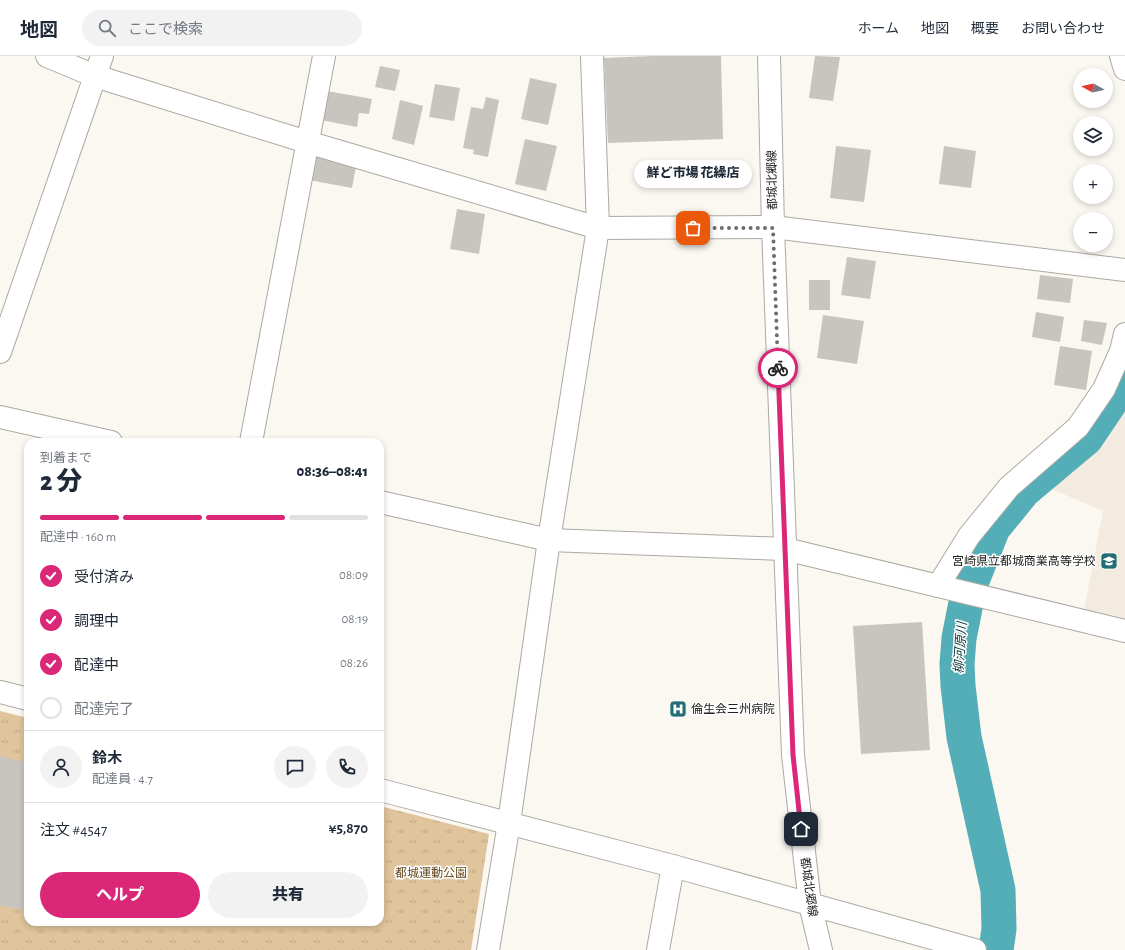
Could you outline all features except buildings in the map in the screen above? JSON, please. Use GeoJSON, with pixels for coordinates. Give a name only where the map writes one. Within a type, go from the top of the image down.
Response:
{"type":"FeatureCollection","features":[{"type":"Feature","properties":{"kind":"street"},"geometry":{"type":"LineString","coordinates":[[47,56],[95,76],[307,142],[598,228],[773,228],[1125,270]]}},
{"type":"Feature","properties":{"kind":"street"},"geometry":{"type":"LineString","coordinates":[[0,352],[102,56]]}},
{"type":"Feature","properties":{"kind":"street"},"geometry":{"type":"LineString","coordinates":[[252,438],[324,56]]}},
{"type":"Feature","properties":{"kind":"street"},"geometry":{"type":"LineString","coordinates":[[488,950],[509,823],[549,540],[598,228],[592,56]]}},
{"type":"Feature","properties":{"kind":"street","name":"都城北郷線"},"geometry":{"type":"LineString","coordinates":[[770,56],[773,228],[793,755],[810,904],[821,950]]}},
{"type":"Feature","properties":{"kind":"street"},"geometry":{"type":"LineString","coordinates":[[1121,56],[1125,69]]}},
{"type":"Feature","properties":{"kind":"street"},"geometry":{"type":"LineString","coordinates":[[946,588],[969,536],[1009,487],[1078,427],[1104,389],[1121,351],[1125,334]]}},
{"type":"Feature","properties":{"kind":"street"},"geometry":{"type":"LineString","coordinates":[[0,417],[93,438]]}},
{"type":"Feature","properties":{"kind":"street"},"geometry":{"type":"LineString","coordinates":[[384,503],[549,540],[785,549],[1125,631]]}},
{"type":"Feature","properties":{"kind":"street"},"geometry":{"type":"LineString","coordinates":[[0,692],[24,698]]}},
{"type":"Feature","properties":{"kind":"street"},"geometry":{"type":"LineString","coordinates":[[384,791],[673,866],[975,950]]}},
{"type":"Feature","properties":{"kind":"street"},"geometry":{"type":"LineString","coordinates":[[658,950],[673,866]]}},
{"type":"Feature","properties":{"kind":"shaded area","name":"宮崎県立都城商業高等学校"},"geometry":{"type":"Polygon","coordinates":[[[1125,413],[1125,620],[1084,610],[1103,511],[1047,487],[1125,413]]]}},
{"type":"Feature","properties":{"kind":"green space","name":"都城運動公園"},"geometry":{"type":"Polygon","coordinates":[[[0,711],[24,717],[24,926],[384,926],[384,807],[489,834],[471,950],[0,950],[0,711]]]}},
{"type":"Feature","properties":{"kind":"waterway","name":"柳河原川"},"geometry":{"type":"LineString","coordinates":[[996,950],[999,929],[998,890],[964,737],[958,686],[957,664],[959,638],[969,588],[993,528],[1024,490],[1086,438],[1119,389],[1125,375]]}},
{"type":"Feature","properties":{"kind":"way so far"},"geometry":{"type":"LineString","coordinates":[[693,228],[773,228],[778,368]]}},
{"type":"Feature","properties":{"kind":"place","name":"鮮ど市場 花繰店"},"geometry":{"type":"Point","coordinates":[693,228]}},
{"type":"Feature","properties":{"kind":"place","name":"宮崎県立都城商業高等学校"},"geometry":{"type":"Point","coordinates":[1109,561]}},
{"type":"Feature","properties":{"kind":"place","name":"倫生会三州病院"},"geometry":{"type":"Point","coordinates":[678,709]}},
{"type":"Feature","properties":{"kind":"route"},"geometry":{"type":"LineString","coordinates":[[778,368],[793,755],[801,829]]}}]}
